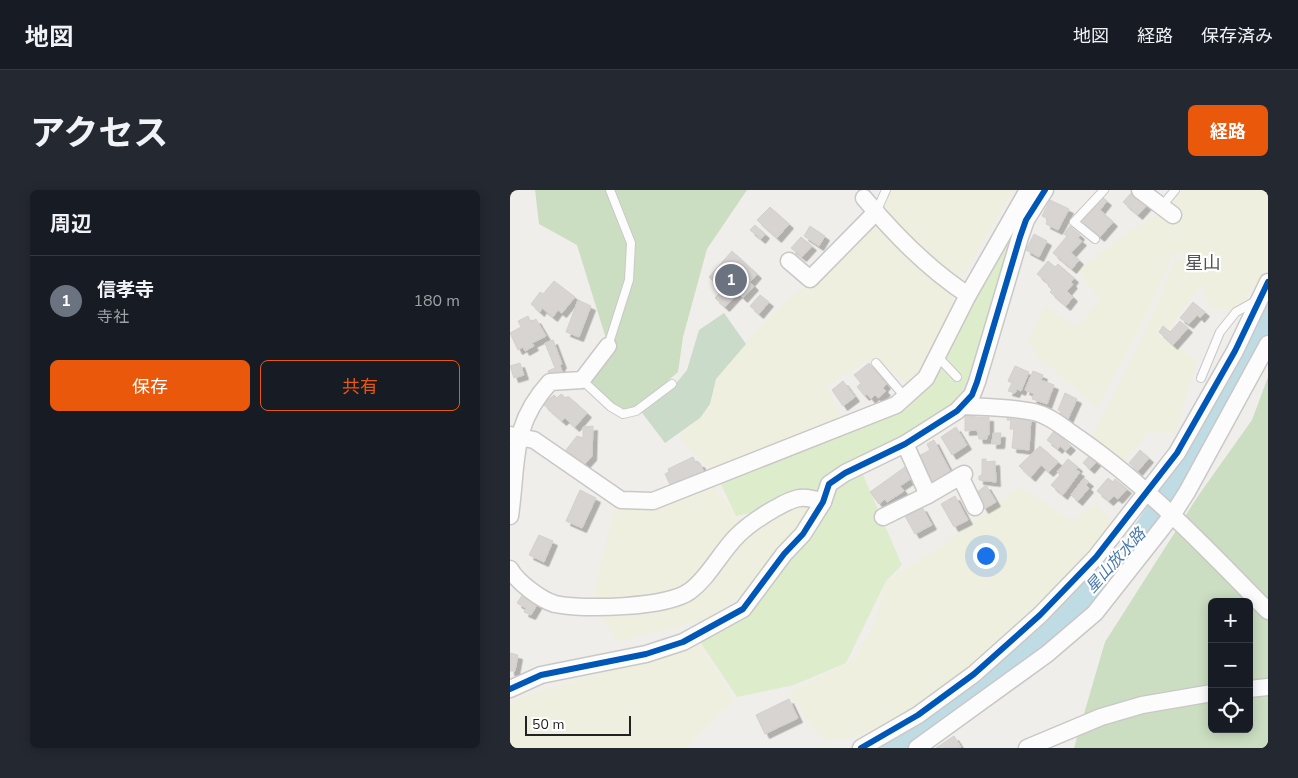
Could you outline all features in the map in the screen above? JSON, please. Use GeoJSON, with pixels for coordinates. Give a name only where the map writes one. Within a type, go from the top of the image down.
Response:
{"type":"FeatureCollection","features":[{"type":"Feature","properties":{"kind":"street"},"geometry":{"type":"LineString","coordinates":[[513,435],[534,440],[621,500],[653,501],[896,406],[926,378],[968,295],[1028,190]]}},
{"type":"Feature","properties":{"kind":"street"},"geometry":{"type":"LineString","coordinates":[[510,689],[541,675],[646,654],[683,642],[743,609],[784,554],[803,534],[823,502],[829,484],[846,473],[905,444],[957,412],[972,395],[1026,220],[1045,190]]}},
{"type":"Feature","properties":{"kind":"street"},"geometry":{"type":"LineString","coordinates":[[1140,190],[1167,210]]}},
{"type":"Feature","properties":{"kind":"street"},"geometry":{"type":"LineString","coordinates":[[864,198],[940,277],[968,295]]}},
{"type":"Feature","properties":{"kind":"street"},"geometry":{"type":"LineString","coordinates":[[789,261],[810,279],[876,212]]}},
{"type":"Feature","properties":{"kind":"street"},"geometry":{"type":"LineString","coordinates":[[861,748],[918,715],[974,674],[1040,616],[1096,557],[1146,490],[1178,453],[1204,408],[1268,282]]}},
{"type":"Feature","properties":{"kind":"street"},"geometry":{"type":"LineString","coordinates":[[917,748],[1039,660],[1095,613],[1173,514],[1268,344]]}},
{"type":"Feature","properties":{"kind":"street"},"geometry":{"type":"LineString","coordinates":[[510,516],[513,435],[529,404],[550,382],[582,380],[608,346]]}},
{"type":"Feature","properties":{"kind":"street"},"geometry":{"type":"LineString","coordinates":[[962,406],[992,406],[1034,412],[1051,419],[1099,452],[1146,490],[1173,514],[1268,611]]}},
{"type":"Feature","properties":{"kind":"street"},"geometry":{"type":"LineString","coordinates":[[905,444],[928,496]]}},
{"type":"Feature","properties":{"kind":"street"},"geometry":{"type":"LineString","coordinates":[[883,516],[928,496],[962,475],[975,507]]}},
{"type":"Feature","properties":{"kind":"street"},"geometry":{"type":"LineString","coordinates":[[510,570],[515,578],[554,604],[613,608],[658,602],[689,592],[717,562],[736,537],[754,520],[792,499],[807,496],[823,502]]}},
{"type":"Feature","properties":{"kind":"street"},"geometry":{"type":"LineString","coordinates":[[1253,689],[1268,688]]}},
{"type":"Feature","properties":{"kind":"street"},"geometry":{"type":"LineString","coordinates":[[1027,748],[1101,717],[1142,705],[1208,694]]}},
{"type":"Feature","properties":{"kind":"lane"},"geometry":{"type":"LineString","coordinates":[[608,346],[629,280],[631,243],[610,190]]}},
{"type":"Feature","properties":{"kind":"lane"},"geometry":{"type":"LineString","coordinates":[[876,212],[886,190]]}},
{"type":"Feature","properties":{"kind":"lane"},"geometry":{"type":"LineString","coordinates":[[1095,239],[1074,222],[1104,190]]}},
{"type":"Feature","properties":{"kind":"lane"},"geometry":{"type":"LineString","coordinates":[[1167,210],[1175,190]]}},
{"type":"Feature","properties":{"kind":"lane"},"geometry":{"type":"LineString","coordinates":[[1201,378],[1220,332],[1236,312],[1260,299]]}},
{"type":"Feature","properties":{"kind":"lane"},"geometry":{"type":"LineString","coordinates":[[938,357],[957,377]]}},
{"type":"Feature","properties":{"kind":"lane"},"geometry":{"type":"LineString","coordinates":[[876,363],[906,398]]}},
{"type":"Feature","properties":{"kind":"lane"},"geometry":{"type":"LineString","coordinates":[[582,380],[611,407],[623,414],[636,410],[672,384]]}},
{"type":"Feature","properties":{"kind":"green space"},"geometry":{"type":"Polygon","coordinates":[[[535,190],[747,190],[707,249],[683,337],[678,372],[632,412],[611,407],[584,378],[608,345],[577,245],[539,224],[535,190]]]}},
{"type":"Feature","properties":{"kind":"green space"},"geometry":{"type":"Polygon","coordinates":[[[889,190],[1014,190],[963,275],[930,362],[907,384],[874,356],[827,386],[841,418],[717,476],[679,438],[710,404],[718,372],[773,313],[839,257],[889,190]]]}},
{"type":"Feature","properties":{"kind":"green space"},"geometry":{"type":"Polygon","coordinates":[[[1179,190],[1268,190],[1268,266],[1236,312],[1209,308],[1202,284],[1164,336],[1197,360],[1175,434],[1150,431],[1121,465],[1091,439],[1142,339],[1176,258],[1193,258],[1174,252],[1142,325],[1097,407],[1040,359],[1028,342],[1045,306],[1077,327],[1100,300],[1078,270],[1128,232],[1167,210],[1179,190]]]}},
{"type":"Feature","properties":{"kind":"green space"},"geometry":{"type":"Polygon","coordinates":[[[1009,223],[1020,237],[977,382],[957,411],[861,470],[902,565],[886,581],[846,663],[794,685],[737,697],[701,643],[768,576],[817,500],[736,516],[719,480],[907,392],[931,369],[1009,223]]]}},
{"type":"Feature","properties":{"kind":"green space"},"geometry":{"type":"Polygon","coordinates":[[[724,313],[746,344],[716,379],[710,404],[700,418],[665,443],[640,410],[673,387],[687,370],[699,330],[724,313]]]}},
{"type":"Feature","properties":{"kind":"green space"},"geometry":{"type":"Polygon","coordinates":[[[1268,377],[1268,748],[1074,748],[1105,642],[1198,496],[1252,420],[1268,377]]]}},
{"type":"Feature","properties":{"kind":"green space"},"geometry":{"type":"Polygon","coordinates":[[[1020,486],[1072,521],[1095,503],[1113,522],[1046,608],[926,703],[853,738],[822,739],[788,693],[853,660],[873,627],[886,581],[939,548],[1020,486]]]}},
{"type":"Feature","properties":{"kind":"green space"},"geometry":{"type":"Polygon","coordinates":[[[714,487],[740,520],[807,496],[817,500],[763,581],[706,619],[618,642],[592,602],[615,505],[662,502],[714,487]]]}},
{"type":"Feature","properties":{"kind":"green space"},"geometry":{"type":"Polygon","coordinates":[[[701,643],[734,700],[685,748],[510,748],[510,704],[517,698],[701,643]]]}},
{"type":"Feature","properties":{"kind":"water"},"geometry":{"type":"Polygon","coordinates":[[[1268,291],[1268,334],[1254,364],[1159,524],[1113,572],[1073,621],[1070,600],[1125,540],[1229,381],[1268,291]]]}},
{"type":"Feature","properties":{"kind":"building"},"geometry":{"type":"Polygon","coordinates":[[[1133,191],[1148,204],[1138,215],[1123,202],[1133,191]]]}},
{"type":"Feature","properties":{"kind":"building"},"geometry":{"type":"Polygon","coordinates":[[[1101,196],[1107,201],[1100,210],[1113,222],[1100,237],[1080,220],[1101,196]]]}},
{"type":"Feature","properties":{"kind":"building"},"geometry":{"type":"Polygon","coordinates":[[[1050,200],[1069,209],[1058,230],[1046,224],[1048,219],[1042,216],[1050,200]]]}},
{"type":"Feature","properties":{"kind":"building"},"geometry":{"type":"Polygon","coordinates":[[[770,207],[789,224],[777,238],[757,220],[770,207]]]}},
{"type":"Feature","properties":{"kind":"building"},"geometry":{"type":"Polygon","coordinates":[[[755,225],[765,234],[761,239],[750,230],[755,225]]]}},
{"type":"Feature","properties":{"kind":"building"},"geometry":{"type":"Polygon","coordinates":[[[810,226],[825,236],[819,246],[804,236],[810,226]]]}},
{"type":"Feature","properties":{"kind":"building"},"geometry":{"type":"Polygon","coordinates":[[[1070,226],[1080,235],[1078,238],[1082,241],[1071,253],[1079,260],[1072,269],[1053,253],[1067,236],[1064,234],[1070,226]]]}},
{"type":"Feature","properties":{"kind":"building"},"geometry":{"type":"Polygon","coordinates":[[[1034,234],[1047,241],[1039,257],[1026,250],[1034,234]]]}},
{"type":"Feature","properties":{"kind":"building"},"geometry":{"type":"Polygon","coordinates":[[[801,237],[812,246],[802,257],[791,248],[801,237]]]}},
{"type":"Feature","properties":{"kind":"building"},"geometry":{"type":"Polygon","coordinates":[[[732,251],[757,274],[750,282],[754,286],[743,298],[738,293],[725,307],[715,298],[722,290],[709,277],[732,251]]]}},
{"type":"Feature","properties":{"kind":"building"},"geometry":{"type":"Polygon","coordinates":[[[1048,261],[1055,267],[1058,264],[1074,278],[1071,282],[1073,284],[1067,291],[1073,297],[1066,306],[1050,292],[1052,290],[1048,286],[1049,284],[1037,274],[1048,261]]]}},
{"type":"Feature","properties":{"kind":"building"},"geometry":{"type":"Polygon","coordinates":[[[554,281],[575,297],[562,313],[558,310],[553,317],[542,308],[540,312],[531,304],[540,292],[543,294],[554,281]]]}},
{"type":"Feature","properties":{"kind":"building"},"geometry":{"type":"Polygon","coordinates":[[[760,295],[769,302],[759,314],[750,306],[760,295]]]}},
{"type":"Feature","properties":{"kind":"building"},"geometry":{"type":"Polygon","coordinates":[[[578,300],[591,306],[579,337],[566,332],[578,300]]]}},
{"type":"Feature","properties":{"kind":"building"},"geometry":{"type":"Polygon","coordinates":[[[1193,302],[1205,312],[1200,318],[1197,315],[1189,324],[1180,318],[1193,302]]]}},
{"type":"Feature","properties":{"kind":"building"},"geometry":{"type":"Polygon","coordinates":[[[528,316],[531,322],[536,319],[546,336],[532,343],[534,346],[525,351],[523,347],[518,350],[510,333],[521,327],[518,321],[528,316]]]}},
{"type":"Feature","properties":{"kind":"building"},"geometry":{"type":"Polygon","coordinates":[[[1180,321],[1188,328],[1173,345],[1159,332],[1163,326],[1170,332],[1180,321]]]}},
{"type":"Feature","properties":{"kind":"building"},"geometry":{"type":"Polygon","coordinates":[[[553,340],[562,364],[560,366],[563,373],[550,378],[548,371],[555,368],[545,343],[553,340]]]}},
{"type":"Feature","properties":{"kind":"building"},"geometry":{"type":"Polygon","coordinates":[[[520,363],[524,375],[514,378],[510,366],[520,363]]]}},
{"type":"Feature","properties":{"kind":"building"},"geometry":{"type":"Polygon","coordinates":[[[869,363],[886,384],[883,388],[886,391],[878,398],[875,395],[871,399],[867,394],[865,396],[857,387],[861,383],[854,375],[869,363]]]}},
{"type":"Feature","properties":{"kind":"building"},"geometry":{"type":"Polygon","coordinates":[[[1015,366],[1029,372],[1021,391],[1017,389],[1015,393],[1008,391],[1012,383],[1008,381],[1015,366]]]}},
{"type":"Feature","properties":{"kind":"building"},"geometry":{"type":"Polygon","coordinates":[[[1033,371],[1043,375],[1041,380],[1054,385],[1047,404],[1032,399],[1034,394],[1025,390],[1033,371]]]}},
{"type":"Feature","properties":{"kind":"building"},"geometry":{"type":"Polygon","coordinates":[[[843,381],[855,397],[843,406],[832,390],[843,381]]]}},
{"type":"Feature","properties":{"kind":"building"},"geometry":{"type":"Polygon","coordinates":[[[1065,393],[1077,399],[1068,419],[1059,416],[1061,411],[1058,410],[1065,393]]]}},
{"type":"Feature","properties":{"kind":"building"},"geometry":{"type":"Polygon","coordinates":[[[561,394],[566,398],[568,396],[587,413],[575,427],[565,418],[562,421],[543,404],[554,395],[557,398],[561,394]]]}},
{"type":"Feature","properties":{"kind":"building"},"geometry":{"type":"Polygon","coordinates":[[[965,412],[971,412],[971,417],[989,417],[989,435],[987,435],[987,439],[979,439],[977,430],[965,431],[965,412]]]}},
{"type":"Feature","properties":{"kind":"building"},"geometry":{"type":"Polygon","coordinates":[[[1008,415],[1031,418],[1029,450],[1012,448],[1014,429],[1010,429],[1011,420],[1007,420],[1008,415]]]}},
{"type":"Feature","properties":{"kind":"building"},"geometry":{"type":"Polygon","coordinates":[[[593,426],[592,456],[584,465],[566,450],[577,436],[583,438],[583,427],[593,426]]]}},
{"type":"Feature","properties":{"kind":"building"},"geometry":{"type":"Polygon","coordinates":[[[956,427],[967,445],[952,455],[941,437],[956,427]]]}},
{"type":"Feature","properties":{"kind":"building"},"geometry":{"type":"Polygon","coordinates":[[[1054,431],[1071,446],[1066,451],[1060,446],[1058,449],[1047,440],[1054,431]]]}},
{"type":"Feature","properties":{"kind":"building"},"geometry":{"type":"Polygon","coordinates":[[[993,433],[1001,433],[1000,444],[992,444],[993,433]]]}},
{"type":"Feature","properties":{"kind":"building"},"geometry":{"type":"Polygon","coordinates":[[[934,440],[951,473],[931,484],[917,457],[930,450],[927,444],[934,440]]]}},
{"type":"Feature","properties":{"kind":"building"},"geometry":{"type":"Polygon","coordinates":[[[1040,446],[1058,462],[1049,472],[1041,465],[1031,477],[1019,466],[1040,446]]]}},
{"type":"Feature","properties":{"kind":"building"},"geometry":{"type":"Polygon","coordinates":[[[1140,450],[1149,458],[1138,471],[1129,463],[1140,450]]]}},
{"type":"Feature","properties":{"kind":"building"},"geometry":{"type":"Polygon","coordinates":[[[1090,455],[1097,461],[1090,469],[1083,463],[1090,455]]]}},
{"type":"Feature","properties":{"kind":"building"},"geometry":{"type":"Polygon","coordinates":[[[693,457],[696,463],[700,463],[705,474],[672,489],[665,474],[669,472],[668,469],[693,457]]]}},
{"type":"Feature","properties":{"kind":"building"},"geometry":{"type":"Polygon","coordinates":[[[982,459],[986,459],[986,462],[995,461],[996,482],[979,480],[979,476],[982,475],[982,459]]]}},
{"type":"Feature","properties":{"kind":"building"},"geometry":{"type":"Polygon","coordinates":[[[1068,459],[1078,467],[1076,470],[1080,472],[1063,495],[1051,485],[1060,475],[1057,472],[1068,459]]]}},
{"type":"Feature","properties":{"kind":"building"},"geometry":{"type":"Polygon","coordinates":[[[905,467],[912,478],[900,486],[904,491],[887,502],[885,499],[879,504],[870,492],[905,467]]]}},
{"type":"Feature","properties":{"kind":"building"},"geometry":{"type":"Polygon","coordinates":[[[1084,478],[1089,482],[1086,485],[1089,488],[1078,501],[1071,495],[1084,478]]]}},
{"type":"Feature","properties":{"kind":"building"},"geometry":{"type":"Polygon","coordinates":[[[1108,478],[1113,482],[1115,479],[1127,489],[1118,499],[1114,496],[1109,501],[1097,491],[1108,478]]]}},
{"type":"Feature","properties":{"kind":"building"},"geometry":{"type":"Polygon","coordinates":[[[986,485],[996,502],[984,509],[975,494],[986,485]]]}},
{"type":"Feature","properties":{"kind":"building"},"geometry":{"type":"Polygon","coordinates":[[[580,490],[596,498],[582,528],[566,521],[580,490]]]}},
{"type":"Feature","properties":{"kind":"building"},"geometry":{"type":"Polygon","coordinates":[[[955,496],[968,520],[954,527],[941,504],[955,496]]]}},
{"type":"Feature","properties":{"kind":"building"},"geometry":{"type":"Polygon","coordinates":[[[922,507],[932,525],[915,534],[905,516],[922,507]]]}},
{"type":"Feature","properties":{"kind":"building"},"geometry":{"type":"Polygon","coordinates":[[[539,535],[553,541],[544,562],[529,555],[539,535]]]}},
{"type":"Feature","properties":{"kind":"building"},"geometry":{"type":"Polygon","coordinates":[[[523,594],[538,603],[531,615],[524,612],[526,608],[517,603],[523,594]]]}},
{"type":"Feature","properties":{"kind":"building"},"geometry":{"type":"Polygon","coordinates":[[[510,653],[518,655],[515,671],[510,671],[510,653]]]}},
{"type":"Feature","properties":{"kind":"building"},"geometry":{"type":"Polygon","coordinates":[[[789,699],[798,718],[765,734],[756,715],[789,699]]]}},
{"type":"Feature","properties":{"kind":"building"},"geometry":{"type":"Polygon","coordinates":[[[954,736],[961,747],[936,748],[954,736]]]}},
{"type":"Feature","properties":{"kind":"waterway","name":"星山放水路"},"geometry":{"type":"LineString","coordinates":[[894,748],[949,713],[1001,673],[1049,629],[1094,583]]}},
{"type":"Feature","properties":{"kind":"cycle path"},"geometry":{"type":"LineString","coordinates":[[510,689],[541,675],[646,654],[683,642],[743,609],[784,554],[803,534],[823,502],[829,484],[845,473],[905,444],[957,411],[972,395],[1026,220],[1045,190]]}},
{"type":"Feature","properties":{"kind":"cycle path"},"geometry":{"type":"LineString","coordinates":[[861,748],[918,715],[974,674],[1040,615],[1096,557],[1177,453],[1235,351],[1268,282]]}},
{"type":"Feature","properties":{"kind":"place","name":"信孝寺"},"geometry":{"type":"Point","coordinates":[731,280]}},
{"type":"Feature","properties":{"kind":"district","name":"星山"},"geometry":{"type":"Point","coordinates":[1203,263]}}]}
